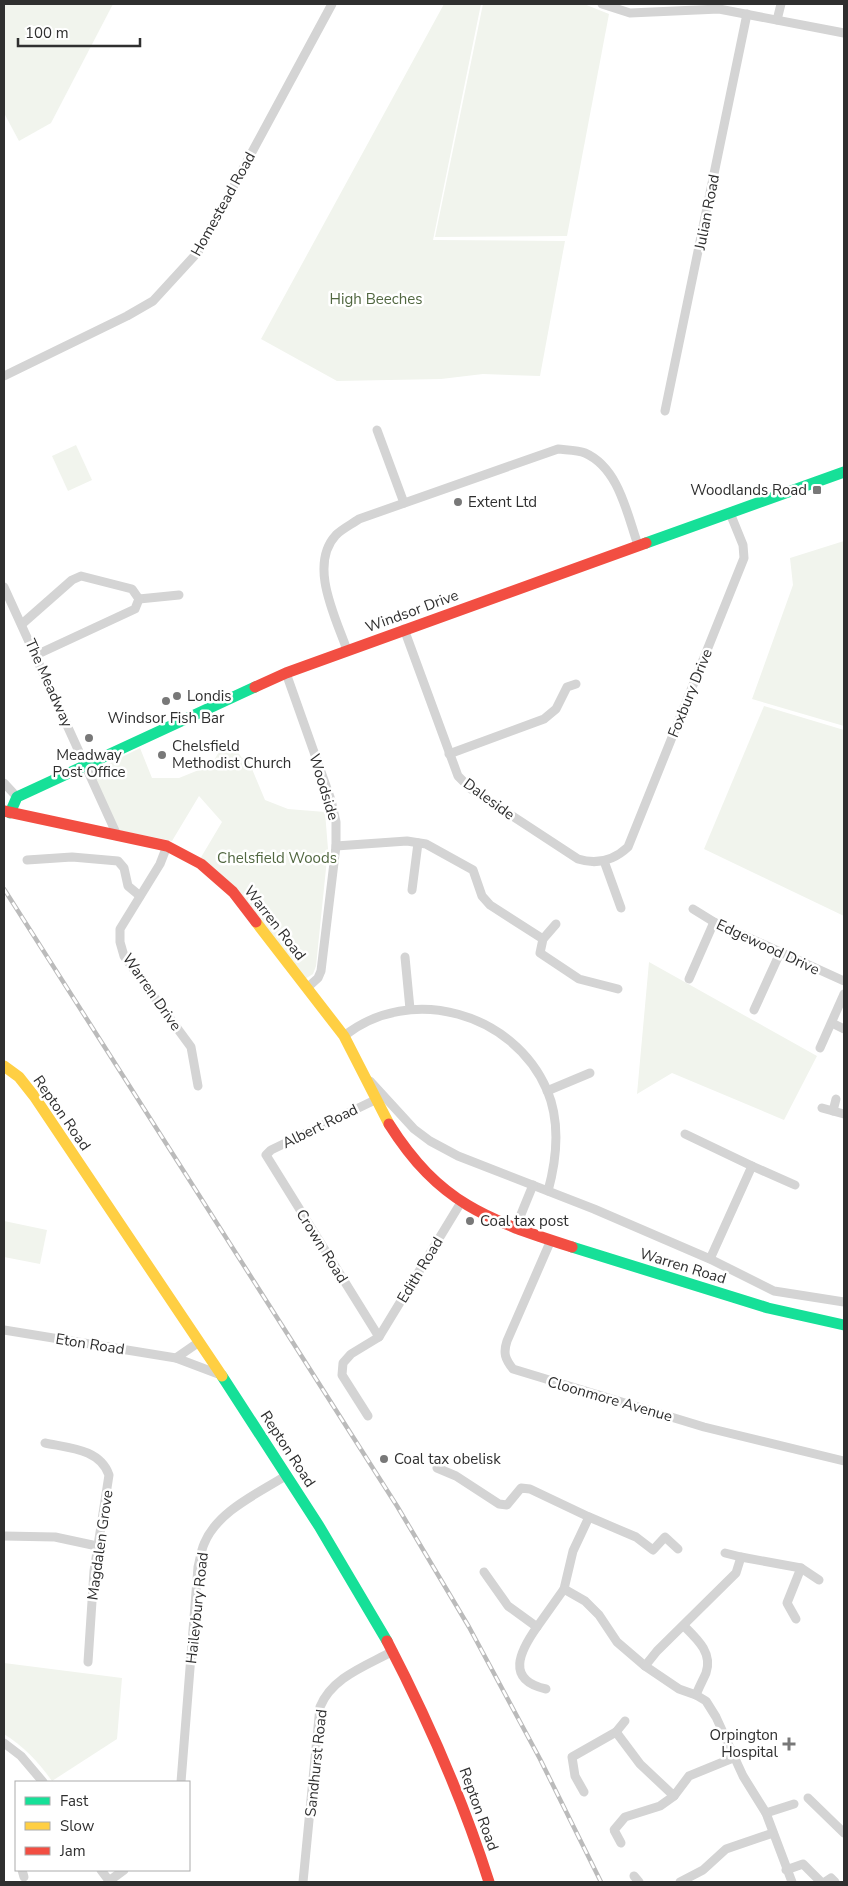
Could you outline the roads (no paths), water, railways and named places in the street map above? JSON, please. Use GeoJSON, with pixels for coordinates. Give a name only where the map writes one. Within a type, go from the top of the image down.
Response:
{"type":"FeatureCollection","features":[{"type":"Feature","properties":{"kind":"street","name":"Homestead Road"},"geometry":{"type":"LineString","coordinates":[[4,376],[127,316],[153,301],[173,282],[198,252],[332,4]]}},
{"type":"Feature","properties":{"kind":"street"},"geometry":{"type":"LineString","coordinates":[[602,4],[630,12],[712,8],[844,33]]}},
{"type":"Feature","properties":{"kind":"street"},"geometry":{"type":"LineString","coordinates":[[777,20],[781,4]]}},
{"type":"Feature","properties":{"kind":"street","name":"Julian Road"},"geometry":{"type":"LineString","coordinates":[[665,411],[747,14]]}},
{"type":"Feature","properties":{"kind":"street"},"geometry":{"type":"LineString","coordinates":[[377,430],[404,503]]}},
{"type":"Feature","properties":{"kind":"street"},"geometry":{"type":"LineString","coordinates":[[347,650],[324,584],[325,559],[336,536],[359,520],[404,503],[558,449],[584,453],[603,465],[615,483],[638,545]]}},
{"type":"Feature","properties":{"kind":"street","name":"Windsor Drive"},"geometry":{"type":"LineString","coordinates":[[17,797],[286,673],[844,472]]}},
{"type":"Feature","properties":{"kind":"street","name":"Foxbury Drive"},"geometry":{"type":"LineString","coordinates":[[604,861],[618,856],[628,847],[744,558],[743,545],[730,513]]}},
{"type":"Feature","properties":{"kind":"street"},"geometry":{"type":"LineString","coordinates":[[22,624],[72,580],[81,576],[132,589],[140,599]]}},
{"type":"Feature","properties":{"kind":"street","name":"The Meadway"},"geometry":{"type":"LineString","coordinates":[[4,586],[117,835]]}},
{"type":"Feature","properties":{"kind":"street"},"geometry":{"type":"LineString","coordinates":[[140,599],[179,595]]}},
{"type":"Feature","properties":{"kind":"street"},"geometry":{"type":"LineString","coordinates":[[36,655],[135,609],[140,599]]}},
{"type":"Feature","properties":{"kind":"street","name":"Daleside"},"geometry":{"type":"LineString","coordinates":[[404,630],[458,776],[471,789],[578,859],[592,863],[604,861]]}},
{"type":"Feature","properties":{"kind":"street","name":"Woodside"},"geometry":{"type":"LineString","coordinates":[[286,673],[331,800],[336,822],[336,846],[321,971],[318,978],[307,988]]}},
{"type":"Feature","properties":{"kind":"street"},"geometry":{"type":"LineString","coordinates":[[449,754],[544,719],[556,709],[567,687],[576,684]]}},
{"type":"Feature","properties":{"kind":"street"},"geometry":{"type":"LineString","coordinates":[[4,784],[17,797]]}},
{"type":"Feature","properties":{"kind":"street"},"geometry":{"type":"LineString","coordinates":[[4,794],[17,797]]}},
{"type":"Feature","properties":{"kind":"street"},"geometry":{"type":"LineString","coordinates":[[7,812],[17,797]]}},
{"type":"Feature","properties":{"kind":"street","name":"Warren Road"},"geometry":{"type":"LineString","coordinates":[[7,812],[167,846],[201,864],[233,892],[344,1036],[366,1077],[375,1100],[406,1153],[430,1180],[460,1204],[489,1220],[515,1229],[768,1308],[844,1325]]}},
{"type":"Feature","properties":{"kind":"street"},"geometry":{"type":"LineString","coordinates":[[336,846],[407,841],[426,844],[473,870],[482,896],[490,905],[543,939]]}},
{"type":"Feature","properties":{"kind":"street"},"geometry":{"type":"LineString","coordinates":[[412,890],[418,843]]}},
{"type":"Feature","properties":{"kind":"street","name":"Warren Drive"},"geometry":{"type":"LineString","coordinates":[[167,846],[160,864],[120,929],[120,942],[124,956],[191,1047],[198,1086]]}},
{"type":"Feature","properties":{"kind":"street"},"geometry":{"type":"LineString","coordinates":[[27,860],[72,857],[118,861],[124,868],[128,886],[140,896]]}},
{"type":"Feature","properties":{"kind":"street"},"geometry":{"type":"LineString","coordinates":[[604,861],[621,908]]}},
{"type":"Feature","properties":{"kind":"street","name":"Edgewood Drive"},"geometry":{"type":"LineString","coordinates":[[693,909],[714,922],[844,982]]}},
{"type":"Feature","properties":{"kind":"street"},"geometry":{"type":"LineString","coordinates":[[689,979],[714,922]]}},
{"type":"Feature","properties":{"kind":"street"},"geometry":{"type":"LineString","coordinates":[[556,924],[543,939],[540,953],[579,978],[614,985]]}},
{"type":"Feature","properties":{"kind":"street"},"geometry":{"type":"LineString","coordinates":[[754,1010],[780,953]]}},
{"type":"Feature","properties":{"kind":"street"},"geometry":{"type":"LineString","coordinates":[[405,957],[410,1009]]}},
{"type":"Feature","properties":{"kind":"street"},"geometry":{"type":"LineString","coordinates":[[820,1048],[844,994]]}},
{"type":"Feature","properties":{"kind":"street"},"geometry":{"type":"LineString","coordinates":[[344,1036],[357,1026],[382,1014],[410,1009],[434,1009],[458,1013],[482,1022],[507,1038],[530,1060],[548,1091],[555,1119],[557,1145],[555,1167],[548,1191]]}},
{"type":"Feature","properties":{"kind":"street"},"geometry":{"type":"LineString","coordinates":[[832,1024],[844,1029]]}},
{"type":"Feature","properties":{"kind":"street","name":"Repton Road"},"geometry":{"type":"LineString","coordinates":[[4,1066],[19,1077],[34,1096],[199,1342],[351,1575],[393,1651],[440,1748],[462,1802],[489,1882]]}},
{"type":"Feature","properties":{"kind":"street"},"geometry":{"type":"LineString","coordinates":[[548,1091],[590,1072]]}},
{"type":"Feature","properties":{"kind":"street","name":"Warren Road"},"geometry":{"type":"LineString","coordinates":[[366,1077],[414,1129],[430,1141],[458,1156],[548,1191],[710,1259],[774,1291],[844,1302]]}},
{"type":"Feature","properties":{"kind":"street"},"geometry":{"type":"LineString","coordinates":[[833,1111],[836,1099]]}},
{"type":"Feature","properties":{"kind":"street","name":"Albert Road"},"geometry":{"type":"LineString","coordinates":[[266,1154],[375,1100]]}},
{"type":"Feature","properties":{"kind":"street"},"geometry":{"type":"LineString","coordinates":[[822,1108],[844,1114]]}},
{"type":"Feature","properties":{"kind":"street"},"geometry":{"type":"LineString","coordinates":[[685,1134],[795,1186]]}},
{"type":"Feature","properties":{"kind":"street","name":"Crown Road"},"geometry":{"type":"LineString","coordinates":[[266,1154],[379,1336]]}},
{"type":"Feature","properties":{"kind":"street"},"geometry":{"type":"LineString","coordinates":[[710,1259],[752,1166]]}},
{"type":"Feature","properties":{"kind":"street"},"geometry":{"type":"LineString","coordinates":[[515,1229],[533,1185]]}},
{"type":"Feature","properties":{"kind":"street","name":"Edith Road"},"geometry":{"type":"LineString","coordinates":[[379,1336],[460,1204]]}},
{"type":"Feature","properties":{"kind":"street","name":"Cloonmore Avenue"},"geometry":{"type":"LineString","coordinates":[[551,1240],[506,1341],[504,1351],[506,1361],[513,1369],[524,1374],[704,1427],[844,1461]]}},
{"type":"Feature","properties":{"kind":"street","name":"Eton Road"},"geometry":{"type":"LineString","coordinates":[[4,1330],[176,1358],[221,1376]]}},
{"type":"Feature","properties":{"kind":"street"},"geometry":{"type":"LineString","coordinates":[[368,1416],[342,1375],[343,1363],[351,1354],[379,1336]]}},
{"type":"Feature","properties":{"kind":"street"},"geometry":{"type":"LineString","coordinates":[[176,1358],[199,1342]]}},
{"type":"Feature","properties":{"kind":"street","name":"Magdalen Grove"},"geometry":{"type":"LineString","coordinates":[[45,1443],[84,1451],[96,1456],[106,1465],[109,1475],[109,1486],[97,1546],[88,1662]]}},
{"type":"Feature","properties":{"kind":"street"},"geometry":{"type":"LineString","coordinates":[[437,1468],[456,1476],[499,1504],[507,1504],[512,1501],[521,1488],[530,1489],[636,1537],[653,1550],[666,1538],[678,1549]]}},
{"type":"Feature","properties":{"kind":"street","name":"Haileybury Road"},"geometry":{"type":"LineString","coordinates":[[181,1781],[198,1566],[204,1543],[214,1527],[226,1514],[287,1475]]}},
{"type":"Feature","properties":{"kind":"street"},"geometry":{"type":"LineString","coordinates":[[546,1689],[534,1686],[526,1680],[519,1663],[523,1647],[564,1589],[573,1551],[589,1517]]}},
{"type":"Feature","properties":{"kind":"street"},"geometry":{"type":"LineString","coordinates":[[4,1536],[55,1537],[97,1546]]}},
{"type":"Feature","properties":{"kind":"street"},"geometry":{"type":"LineString","coordinates":[[726,1553],[801,1568],[819,1580]]}},
{"type":"Feature","properties":{"kind":"street"},"geometry":{"type":"LineString","coordinates":[[645,1666],[657,1651],[736,1574],[742,1557]]}},
{"type":"Feature","properties":{"kind":"street"},"geometry":{"type":"LineString","coordinates":[[796,1619],[787,1603],[801,1568]]}},
{"type":"Feature","properties":{"kind":"street"},"geometry":{"type":"LineString","coordinates":[[484,1572],[508,1606],[537,1627]]}},
{"type":"Feature","properties":{"kind":"street"},"geometry":{"type":"LineString","coordinates":[[564,1589],[585,1601],[599,1615],[617,1642],[645,1666],[679,1689],[706,1701],[716,1717],[733,1758],[766,1814],[792,1882]]}},
{"type":"Feature","properties":{"kind":"street"},"geometry":{"type":"LineString","coordinates":[[684,1626],[703,1645],[708,1659],[706,1673],[696,1695]]}},
{"type":"Feature","properties":{"kind":"street","name":"Sandhurst Road"},"geometry":{"type":"LineString","coordinates":[[303,1882],[320,1707],[331,1688],[340,1680],[393,1651]]}},
{"type":"Feature","properties":{"kind":"street"},"geometry":{"type":"LineString","coordinates":[[584,1792],[575,1776],[572,1757],[616,1732],[625,1721]]}},
{"type":"Feature","properties":{"kind":"street"},"geometry":{"type":"LineString","coordinates":[[616,1732],[640,1764],[674,1796]]}},
{"type":"Feature","properties":{"kind":"street"},"geometry":{"type":"LineString","coordinates":[[4,1743],[21,1756],[42,1781]]}},
{"type":"Feature","properties":{"kind":"street"},"geometry":{"type":"LineString","coordinates":[[621,1843],[614,1830],[625,1817],[660,1806],[674,1796],[689,1776],[733,1758]]}},
{"type":"Feature","properties":{"kind":"street"},"geometry":{"type":"LineString","coordinates":[[808,1798],[844,1834]]}},
{"type":"Feature","properties":{"kind":"street"},"geometry":{"type":"LineString","coordinates":[[766,1814],[794,1804]]}},
{"type":"Feature","properties":{"kind":"street"},"geometry":{"type":"LineString","coordinates":[[680,1882],[703,1870],[726,1849],[773,1833]]}},
{"type":"Feature","properties":{"kind":"street"},"geometry":{"type":"LineString","coordinates":[[786,1870],[803,1864],[823,1882],[831,1878],[835,1882]]}},
{"type":"Feature","properties":{"kind":"street"},"geometry":{"type":"LineString","coordinates":[[102,1871],[110,1881],[123,1871]]}},
{"type":"Feature","properties":{"kind":"railway"},"geometry":{"type":"LineString","coordinates":[[4,889],[397,1506],[469,1627],[540,1759],[601,1882]]}},
{"type":"Feature","properties":{"kind":"place","name":"Woodlands Road"},"geometry":{"type":"Point","coordinates":[817,490]}},
{"type":"Feature","properties":{"kind":"place","name":"Extent Ltd"},"geometry":{"type":"Point","coordinates":[458,502]}},
{"type":"Feature","properties":{"kind":"place","name":"Londis"},"geometry":{"type":"Point","coordinates":[177,696]}},
{"type":"Feature","properties":{"kind":"place","name":"Windsor Fish Bar"},"geometry":{"type":"Point","coordinates":[166,701]}},
{"type":"Feature","properties":{"kind":"place","name":"Meadway Post Office"},"geometry":{"type":"Point","coordinates":[89,738]}},
{"type":"Feature","properties":{"kind":"place","name":"Chelsfield Methodist Church"},"geometry":{"type":"Point","coordinates":[162,755]}},
{"type":"Feature","properties":{"kind":"place","name":"Coal tax post"},"geometry":{"type":"Point","coordinates":[470,1221]}},
{"type":"Feature","properties":{"kind":"place","name":"Coal tax obelisk"},"geometry":{"type":"Point","coordinates":[384,1459]}},
{"type":"Feature","properties":{"kind":"place","name":"Orpington Hospital"},"geometry":{"type":"Point","coordinates":[789,1744]}},
{"type":"Feature","properties":{"kind":"park label","name":"High Beeches"},"geometry":{"type":"Point","coordinates":[376,299]}},
{"type":"Feature","properties":{"kind":"park label","name":"Chelsfield Woods"},"geometry":{"type":"Point","coordinates":[277,858]}}]}
